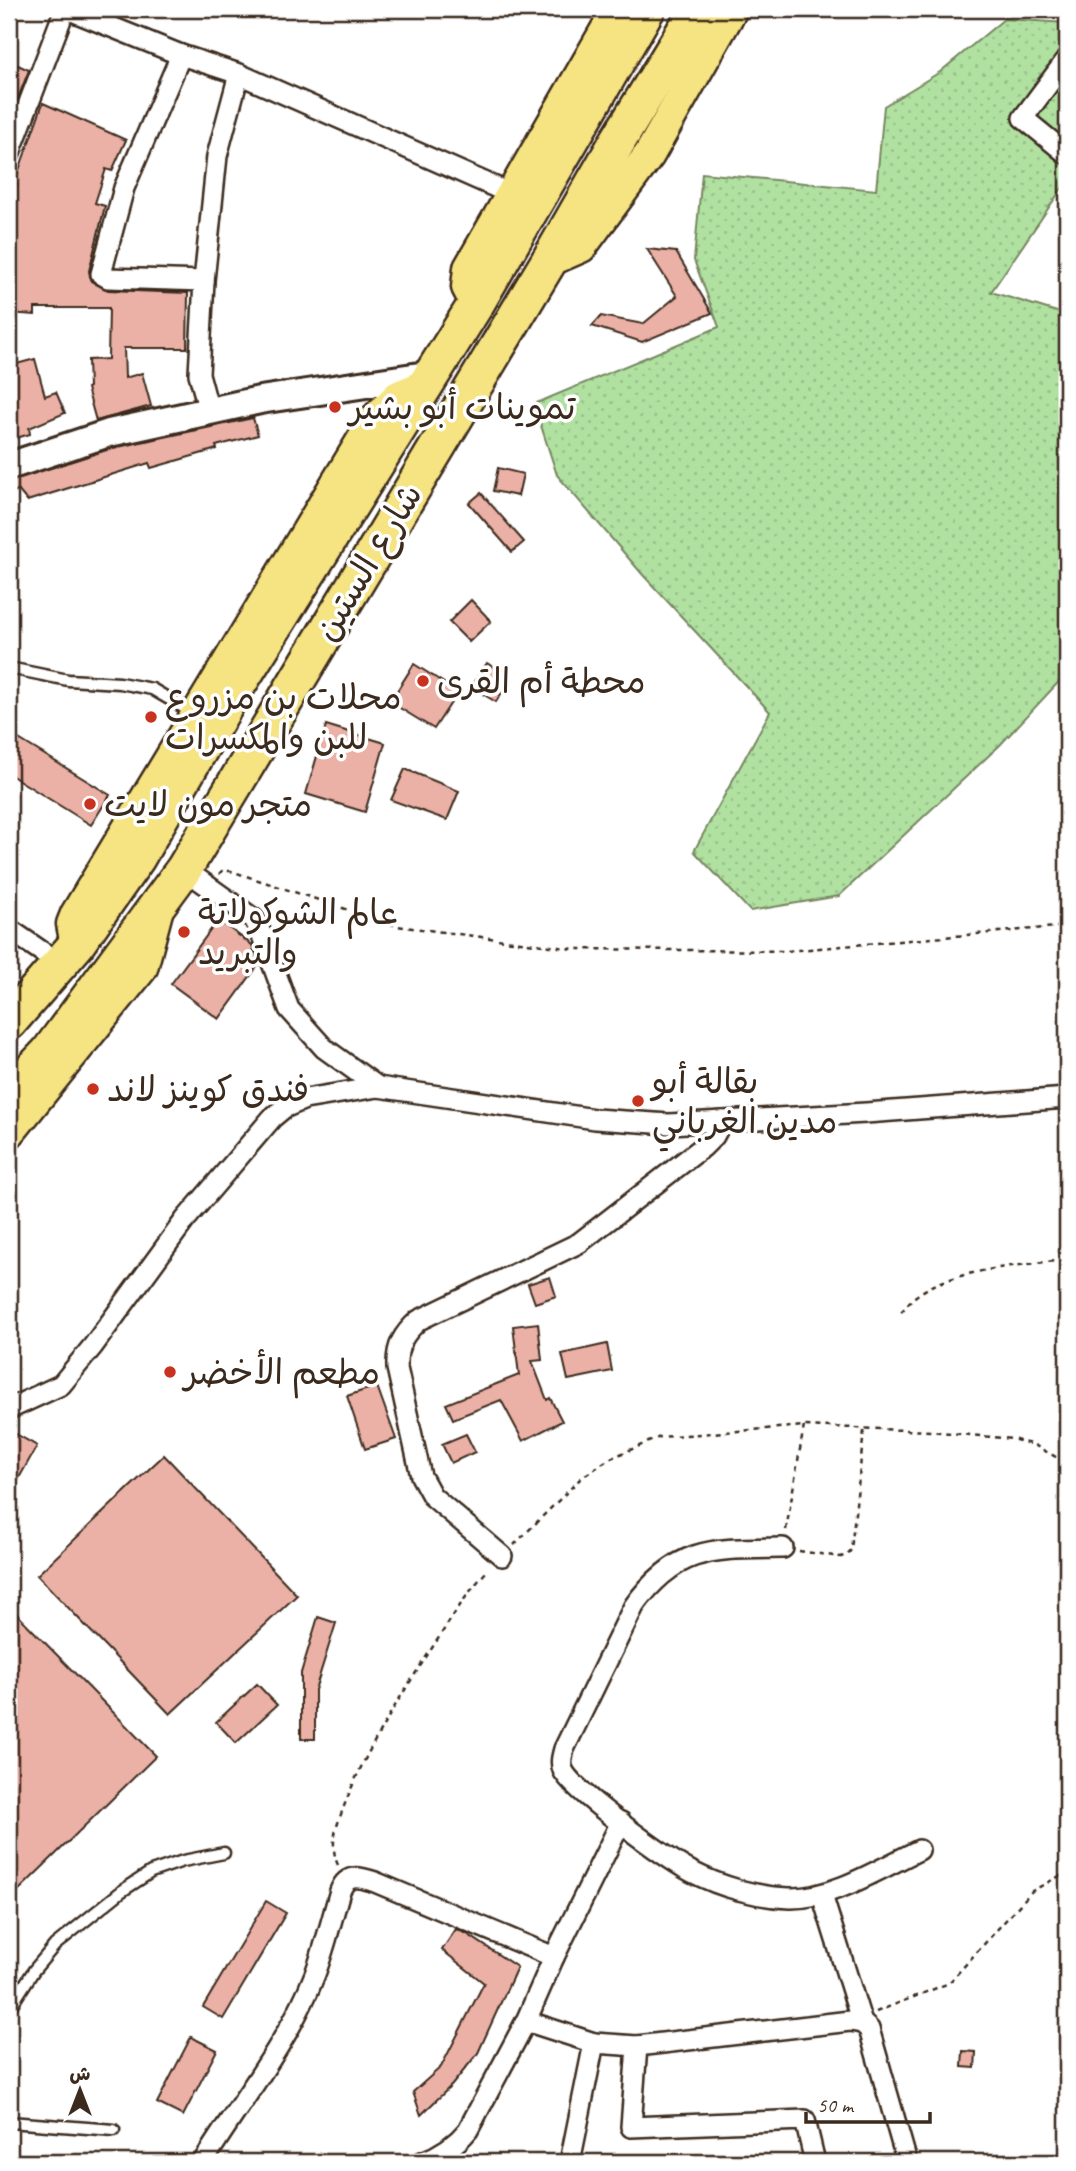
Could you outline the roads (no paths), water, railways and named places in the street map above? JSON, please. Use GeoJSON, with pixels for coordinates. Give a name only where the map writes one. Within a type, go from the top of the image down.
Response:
{"type":"FeatureCollection","features":[{"type":"Feature","properties":{"kind":"highway","name":"شارع الستين"},"geometry":{"type":"LineString","coordinates":[[9,1022],[68,954],[137,858],[213,701],[430,379],[476,304],[540,169],[638,9]]}},
{"type":"Feature","properties":{"kind":"highway","name":"شارع الستين"},"geometry":{"type":"LineString","coordinates":[[9,1094],[49,1052],[159,905],[195,877],[618,139],[698,9]]}},
{"type":"Feature","properties":{"kind":"main road"},"geometry":{"type":"LineString","coordinates":[[549,261],[581,247],[649,155],[732,9]]}},
{"type":"Feature","properties":{"kind":"main road"},"geometry":{"type":"LineString","coordinates":[[476,304],[467,287],[468,268],[511,194],[540,169]]}},
{"type":"Feature","properties":{"kind":"main road"},"geometry":{"type":"LineString","coordinates":[[9,1133],[142,968],[159,905]]}},
{"type":"Feature","properties":{"kind":"street"},"geometry":{"type":"LineString","coordinates":[[9,155],[66,9],[181,55],[239,74],[511,194]]}},
{"type":"Feature","properties":{"kind":"street"},"geometry":{"type":"LineString","coordinates":[[181,55],[124,188],[101,274],[108,278],[204,281]]}},
{"type":"Feature","properties":{"kind":"street"},"geometry":{"type":"LineString","coordinates":[[1067,59],[1023,118],[1067,154]]}},
{"type":"Feature","properties":{"kind":"street"},"geometry":{"type":"LineString","coordinates":[[209,411],[199,374],[204,281],[217,156],[239,74]]}},
{"type":"Feature","properties":{"kind":"street"},"geometry":{"type":"LineString","coordinates":[[9,466],[109,433],[260,400],[430,379]]}},
{"type":"Feature","properties":{"kind":"street"},"geometry":{"type":"LineString","coordinates":[[195,877],[254,919],[289,1009],[324,1048],[377,1087]]}},
{"type":"Feature","properties":{"kind":"street"},"geometry":{"type":"LineString","coordinates":[[9,929],[68,954]]}},
{"type":"Feature","properties":{"kind":"street"},"geometry":{"type":"LineString","coordinates":[[9,1409],[61,1385],[93,1346],[185,1220],[272,1118],[284,1108],[304,1099],[377,1087],[595,1119],[670,1124],[1067,1098]]}},
{"type":"Feature","properties":{"kind":"street"},"geometry":{"type":"LineString","coordinates":[[502,1556],[432,1496],[421,1476],[397,1368],[396,1355],[400,1342],[406,1331],[419,1320],[579,1243],[704,1147],[722,1121]]}},
{"type":"Feature","properties":{"kind":"street"},"geometry":{"type":"LineString","coordinates":[[783,1548],[707,1550],[679,1562],[648,1587],[634,1606],[564,1749],[561,1761],[563,1770],[575,1785],[658,1852],[693,1873],[726,1886],[790,1898],[822,1895],[919,1850]]}},
{"type":"Feature","properties":{"kind":"street"},"geometry":{"type":"LineString","coordinates":[[422,2162],[446,2152],[468,2130],[526,2021],[554,1957],[621,1822]]}},
{"type":"Feature","properties":{"kind":"street"},"geometry":{"type":"LineString","coordinates":[[203,2162],[280,2044],[299,2007],[315,1974],[340,1891],[346,1880],[362,1877],[554,1957]]}},
{"type":"Feature","properties":{"kind":"street"},"geometry":{"type":"LineString","coordinates":[[822,1895],[861,2020],[869,2029],[907,2162]]}},
{"type":"Feature","properties":{"kind":"street"},"geometry":{"type":"LineString","coordinates":[[526,2021],[594,2043],[637,2046],[861,2020]]}},
{"type":"Feature","properties":{"kind":"street"},"geometry":{"type":"LineString","coordinates":[[570,2162],[594,2043]]}},
{"type":"Feature","properties":{"kind":"street"},"geometry":{"type":"LineString","coordinates":[[637,2046],[631,2127],[805,2120],[815,2162]]}},
{"type":"Feature","properties":{"kind":"lane"},"geometry":{"type":"LineString","coordinates":[[9,667],[68,680],[120,683],[213,701]]}},
{"type":"Feature","properties":{"kind":"lane"},"geometry":{"type":"LineString","coordinates":[[9,2009],[34,1970],[55,1945],[122,1891],[151,1872],[183,1861],[224,1853]]}},
{"type":"Feature","properties":{"kind":"lane"},"geometry":{"type":"LineString","coordinates":[[9,2122],[114,2130]]}},
{"type":"Feature","properties":{"kind":"place","name":"تموينات أبو بشير"},"geometry":{"type":"Point","coordinates":[335,407]}},
{"type":"Feature","properties":{"kind":"place","name":"محطة أم القرى"},"geometry":{"type":"Point","coordinates":[423,681]}},
{"type":"Feature","properties":{"kind":"place","name":"محلات بن مزروع للبن والمكسرات"},"geometry":{"type":"Point","coordinates":[151,717]}},
{"type":"Feature","properties":{"kind":"place","name":"متجر مون لايت"},"geometry":{"type":"Point","coordinates":[90,804]}},
{"type":"Feature","properties":{"kind":"place","name":"عالم الشوكولاتة والتبريد"},"geometry":{"type":"Point","coordinates":[184,932]}},
{"type":"Feature","properties":{"kind":"place","name":"فندق كوينز لاند"},"geometry":{"type":"Point","coordinates":[93,1089]}},
{"type":"Feature","properties":{"kind":"place","name":"بقالة أبو مدين الغرباني"},"geometry":{"type":"Point","coordinates":[638,1101]}},
{"type":"Feature","properties":{"kind":"place","name":"مطعم الأخضر"},"geometry":{"type":"Point","coordinates":[170,1372]}}]}
